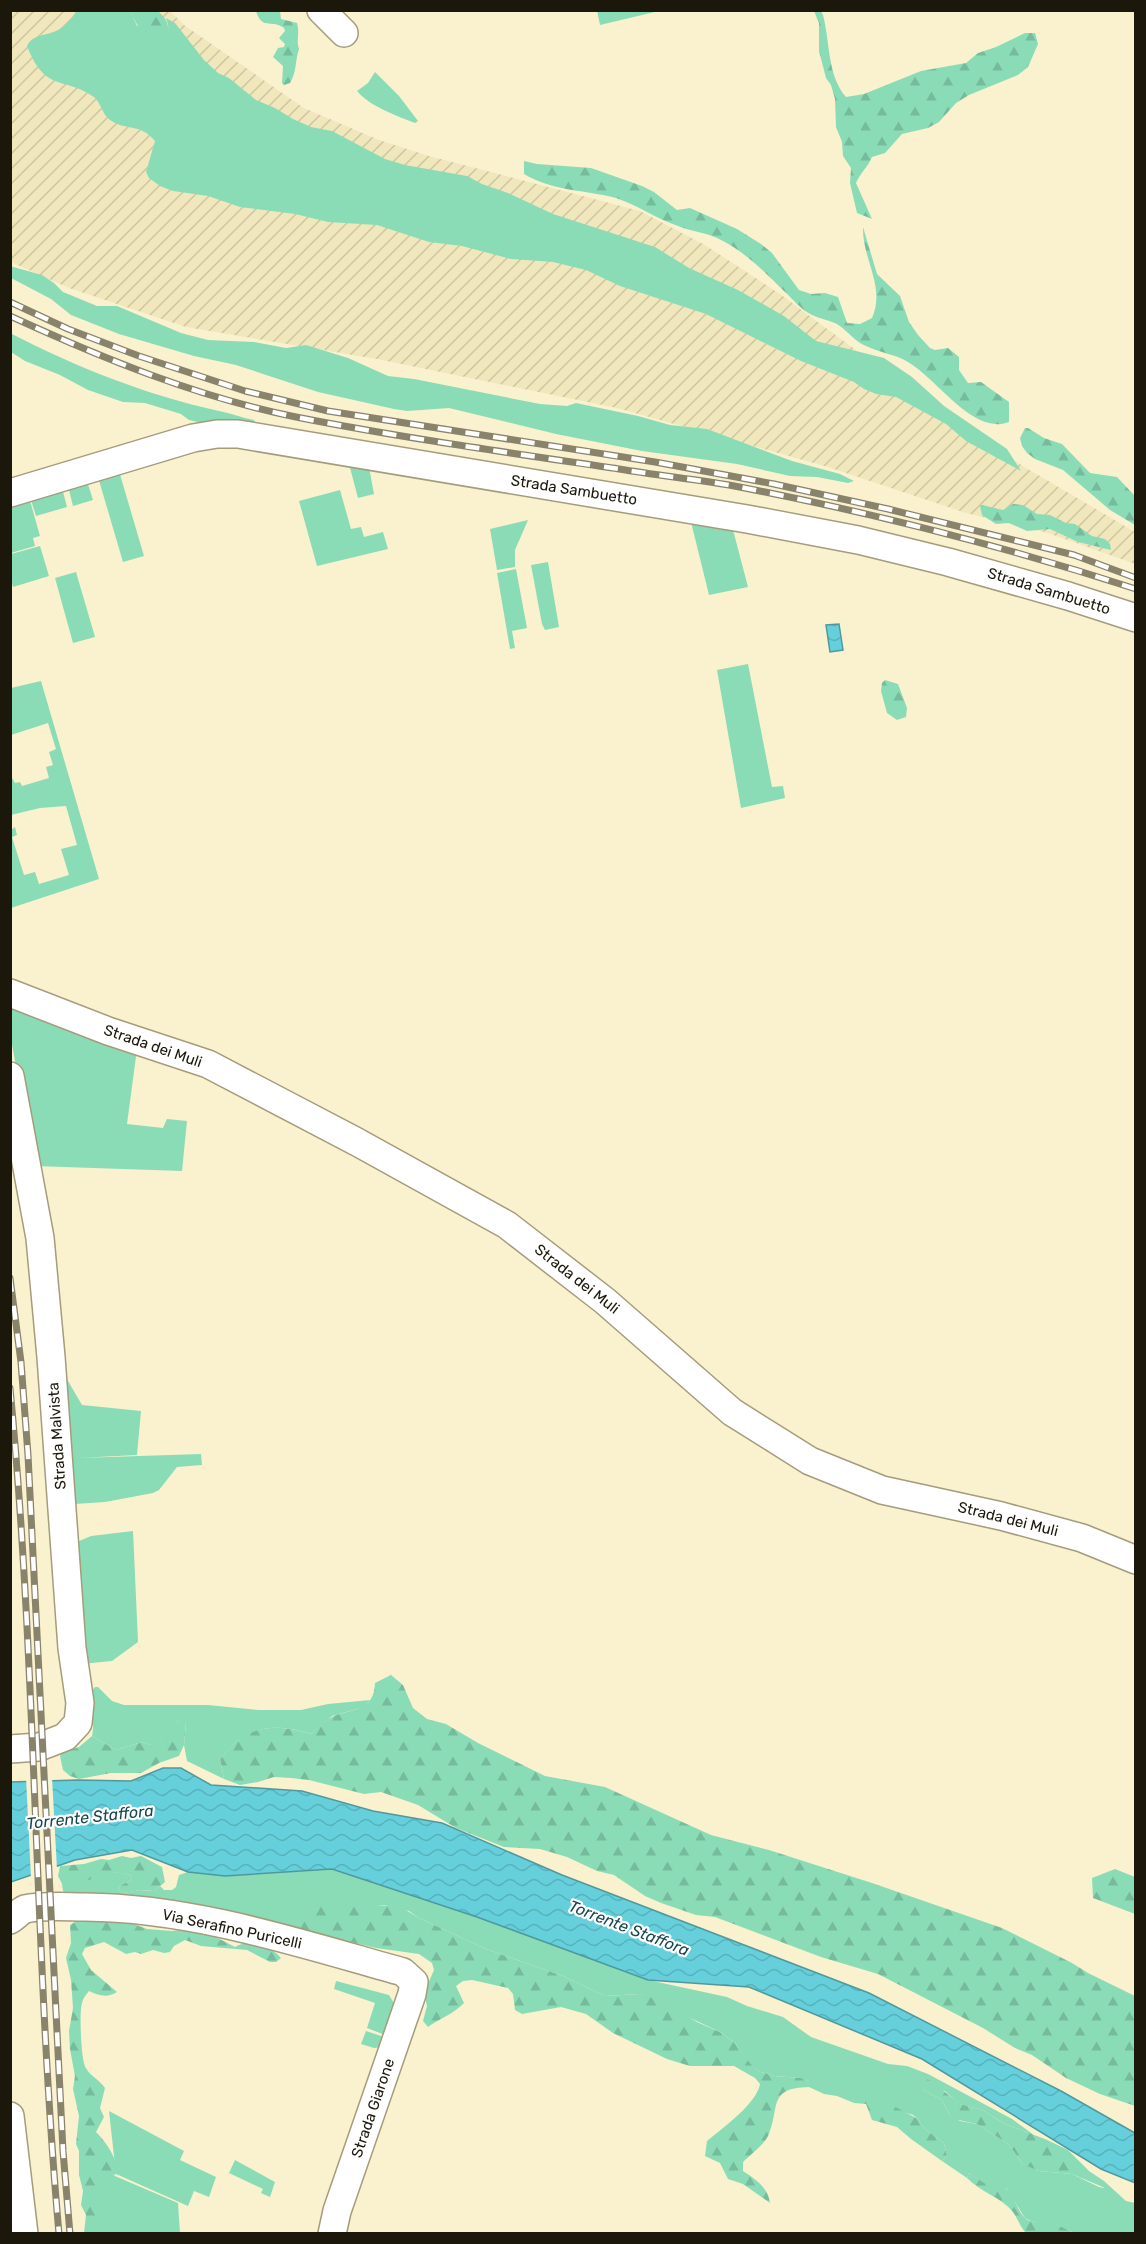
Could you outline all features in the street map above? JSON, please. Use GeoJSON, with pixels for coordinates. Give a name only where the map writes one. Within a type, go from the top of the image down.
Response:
{"type":"FeatureCollection","features":[{"type":"Feature","properties":{"kind":"street"},"geometry":{"type":"LineString","coordinates":[[321,10],[344,33]]}},
{"type":"Feature","properties":{"kind":"street","name":"Strada Sambuetto"},"geometry":{"type":"LineString","coordinates":[[10,493],[193,438],[217,434],[238,434],[747,519],[858,540],[959,565],[1136,618]]}},
{"type":"Feature","properties":{"kind":"street","name":"Strada dei Muli"},"geometry":{"type":"LineString","coordinates":[[10,993],[108,1031],[208,1064],[507,1225],[605,1301],[732,1412],[810,1461],[882,1490],[1001,1516],[1082,1538],[1136,1560]]}},
{"type":"Feature","properties":{"kind":"street","name":"Strada Malvista"},"geometry":{"type":"LineString","coordinates":[[10,1076],[40,1238],[72,1648],[80,1703],[78,1723],[65,1737],[39,1746],[10,1749]]}},
{"type":"Feature","properties":{"kind":"street","name":"Via Serafino Puricelli"},"geometry":{"type":"LineString","coordinates":[[10,1920],[23,1910],[57,1906],[178,1914],[278,1937],[403,1972],[414,1982]]}},
{"type":"Feature","properties":{"kind":"street","name":"Strada Giarone"},"geometry":{"type":"LineString","coordinates":[[332,2234],[337,2211],[412,1994],[414,1982]]}},
{"type":"Feature","properties":{"kind":"street"},"geometry":{"type":"LineString","coordinates":[[10,2116],[24,2234]]}},
{"type":"Feature","properties":{"kind":"shaded area"},"geometry":{"type":"Polygon","coordinates":[[[11,11],[170,11],[184,25],[304,108],[379,140],[429,156],[640,211],[705,245],[780,294],[972,436],[1135,532],[1135,564],[1048,533],[966,513],[828,467],[617,408],[377,359],[186,327],[69,288],[11,262],[11,11]]]}},
{"type":"Feature","properties":{"kind":"green space"},"geometry":{"type":"Polygon","coordinates":[[[597,10],[659,10],[659,11],[600,25],[597,10]]]}},
{"type":"Feature","properties":{"kind":"green space"},"geometry":{"type":"Polygon","coordinates":[[[76,11],[130,11],[137,26],[169,28],[166,18],[175,23],[204,60],[218,73],[229,78],[256,100],[293,119],[311,127],[332,131],[385,159],[405,165],[467,176],[553,214],[655,247],[689,268],[738,290],[784,316],[816,341],[884,358],[912,377],[944,406],[1007,449],[1021,471],[966,441],[946,424],[896,397],[876,394],[854,382],[801,361],[706,314],[620,286],[586,270],[553,262],[511,259],[462,246],[429,242],[377,225],[328,222],[295,214],[240,207],[208,196],[173,191],[160,186],[149,178],[146,172],[155,141],[150,135],[110,120],[94,97],[48,77],[34,61],[27,46],[30,42],[36,37],[62,28],[76,11]]]}},
{"type":"Feature","properties":{"kind":"green space"},"geometry":{"type":"Polygon","coordinates":[[[130,11],[158,11],[167,23],[168,37],[148,35],[136,23],[130,11]]]}},
{"type":"Feature","properties":{"kind":"green space"},"geometry":{"type":"Polygon","coordinates":[[[256,11],[280,11],[281,19],[297,23],[299,49],[294,75],[290,83],[284,85],[282,83],[283,66],[273,57],[278,48],[284,47],[285,44],[279,38],[285,31],[284,28],[264,23],[256,11]]]}},
{"type":"Feature","properties":{"kind":"green space"},"geometry":{"type":"Polygon","coordinates":[[[814,11],[821,11],[823,15],[832,69],[846,97],[864,94],[921,71],[966,63],[978,53],[1025,33],[1035,33],[1038,44],[1028,67],[1018,75],[969,95],[956,103],[939,122],[928,128],[902,134],[885,153],[872,157],[856,183],[872,219],[857,213],[850,183],[851,168],[843,156],[842,142],[836,127],[835,99],[831,85],[826,78],[819,51],[819,23],[814,11]]]}},
{"type":"Feature","properties":{"kind":"green space"},"geometry":{"type":"Polygon","coordinates":[[[375,72],[399,96],[418,121],[415,123],[384,110],[369,102],[357,91],[368,83],[375,72]]]}},
{"type":"Feature","properties":{"kind":"green space"},"geometry":{"type":"Polygon","coordinates":[[[524,161],[591,168],[642,186],[654,192],[677,210],[690,208],[737,229],[772,253],[799,290],[811,294],[825,293],[838,297],[847,323],[860,324],[872,318],[876,307],[875,284],[866,250],[863,227],[877,274],[900,296],[909,322],[918,335],[930,348],[935,350],[948,348],[959,357],[959,370],[968,383],[981,382],[1009,402],[1009,422],[996,424],[984,422],[961,408],[908,362],[866,346],[837,324],[808,313],[753,262],[726,243],[712,236],[670,223],[616,198],[557,187],[535,180],[524,174],[524,161]]]}},
{"type":"Feature","properties":{"kind":"green space"},"geometry":{"type":"Polygon","coordinates":[[[10,266],[42,275],[63,292],[97,306],[117,306],[181,333],[208,340],[254,342],[286,348],[306,345],[348,358],[388,376],[540,404],[567,406],[576,403],[670,425],[707,429],[792,461],[840,474],[854,481],[848,483],[817,477],[790,476],[737,464],[642,451],[556,434],[449,408],[407,411],[318,392],[236,365],[194,356],[119,334],[71,315],[51,299],[11,278],[10,266]]]}},
{"type":"Feature","properties":{"kind":"green space"},"geometry":{"type":"Polygon","coordinates":[[[10,333],[112,379],[165,397],[254,420],[256,426],[198,422],[145,403],[123,402],[88,390],[60,375],[25,361],[11,352],[10,333]]]}},
{"type":"Feature","properties":{"kind":"green space"},"geometry":{"type":"Polygon","coordinates":[[[1025,428],[1062,444],[1090,473],[1117,477],[1135,496],[1135,525],[1110,510],[1063,470],[1035,459],[1027,453],[1020,438],[1025,428]]]}},
{"type":"Feature","properties":{"kind":"green space"},"geometry":{"type":"Polygon","coordinates":[[[349,464],[369,467],[374,494],[358,498],[349,464]]]}},
{"type":"Feature","properties":{"kind":"green space"},"geometry":{"type":"Polygon","coordinates":[[[119,471],[144,556],[123,562],[98,477],[119,471]]]}},
{"type":"Feature","properties":{"kind":"green space"},"geometry":{"type":"Polygon","coordinates":[[[87,481],[93,500],[73,506],[68,486],[87,481]]]}},
{"type":"Feature","properties":{"kind":"green space"},"geometry":{"type":"Polygon","coordinates":[[[62,488],[67,507],[36,516],[30,497],[62,488]]]}},
{"type":"Feature","properties":{"kind":"green space"},"geometry":{"type":"Polygon","coordinates":[[[340,490],[351,529],[361,527],[364,537],[383,532],[388,549],[317,566],[299,501],[340,490]]]}},
{"type":"Feature","properties":{"kind":"green space"},"geometry":{"type":"Polygon","coordinates":[[[29,497],[40,536],[33,538],[35,546],[11,553],[11,503],[29,497]]]}},
{"type":"Feature","properties":{"kind":"green space"},"geometry":{"type":"Polygon","coordinates":[[[1013,504],[1023,505],[1037,514],[1050,515],[1066,523],[1075,524],[1092,536],[1105,539],[1110,544],[1111,550],[1078,542],[1050,529],[1027,531],[1009,523],[996,524],[982,515],[980,506],[1003,510],[1013,504]]]}},
{"type":"Feature","properties":{"kind":"green space"},"geometry":{"type":"Polygon","coordinates":[[[690,518],[732,526],[748,587],[709,595],[690,518]]]}},
{"type":"Feature","properties":{"kind":"green space"},"geometry":{"type":"Polygon","coordinates":[[[528,520],[515,550],[515,567],[497,570],[490,529],[528,520]]]}},
{"type":"Feature","properties":{"kind":"green space"},"geometry":{"type":"Polygon","coordinates":[[[40,546],[49,576],[13,587],[11,554],[40,546]]]}},
{"type":"Feature","properties":{"kind":"green space"},"geometry":{"type":"Polygon","coordinates":[[[548,562],[559,627],[545,630],[531,565],[548,562]]]}},
{"type":"Feature","properties":{"kind":"green space"},"geometry":{"type":"Polygon","coordinates":[[[516,569],[527,628],[512,631],[515,648],[510,649],[497,573],[516,569]]]}},
{"type":"Feature","properties":{"kind":"green space"},"geometry":{"type":"Polygon","coordinates":[[[76,572],[95,637],[73,643],[55,578],[76,572]]]}},
{"type":"Feature","properties":{"kind":"green space"},"geometry":{"type":"Polygon","coordinates":[[[748,664],[772,787],[783,786],[785,798],[741,808],[717,670],[748,664]]]}},
{"type":"Feature","properties":{"kind":"green space"},"geometry":{"type":"Polygon","coordinates":[[[885,680],[898,684],[907,708],[906,717],[897,720],[887,713],[881,691],[885,680]]]}},
{"type":"Feature","properties":{"kind":"green space"},"geometry":{"type":"Polygon","coordinates":[[[41,681],[99,879],[11,908],[11,830],[15,827],[17,835],[12,837],[24,875],[35,872],[39,884],[69,875],[61,849],[77,845],[66,806],[40,808],[11,815],[11,776],[15,783],[20,782],[22,786],[49,778],[46,767],[53,765],[49,752],[56,749],[48,723],[11,735],[11,688],[41,681]]]}},
{"type":"Feature","properties":{"kind":"green space"},"geometry":{"type":"Polygon","coordinates":[[[10,1003],[137,1049],[127,1124],[163,1128],[167,1119],[187,1121],[182,1171],[34,1166],[11,1039],[10,1003]]]}},
{"type":"Feature","properties":{"kind":"green space"},"geometry":{"type":"Polygon","coordinates":[[[60,1381],[68,1381],[82,1405],[141,1411],[137,1455],[78,1458],[201,1454],[202,1465],[177,1467],[159,1490],[153,1493],[105,1502],[75,1504],[60,1381]]]}},
{"type":"Feature","properties":{"kind":"green space"},"geometry":{"type":"Polygon","coordinates":[[[133,1531],[138,1642],[112,1661],[80,1664],[72,1544],[91,1536],[133,1531]]]}},
{"type":"Feature","properties":{"kind":"green space"},"geometry":{"type":"Polygon","coordinates":[[[391,1675],[403,1685],[413,1708],[427,1719],[446,1724],[478,1743],[545,1776],[605,1787],[711,1835],[769,1850],[1002,1928],[1135,1996],[1135,2106],[1100,2094],[1066,2078],[1032,2055],[878,1974],[821,1957],[715,1917],[696,1915],[661,1903],[645,1896],[614,1875],[597,1871],[567,1857],[540,1849],[504,1847],[456,1828],[418,1805],[381,1792],[364,1794],[309,1780],[291,1778],[274,1777],[240,1785],[224,1779],[220,1759],[240,1739],[250,1733],[271,1728],[284,1728],[311,1734],[331,1717],[367,1704],[374,1692],[375,1683],[391,1675]]]}},
{"type":"Feature","properties":{"kind":"green space"},"geometry":{"type":"Polygon","coordinates":[[[98,1687],[112,1701],[124,1705],[208,1705],[258,1710],[301,1710],[328,1704],[370,1700],[364,1707],[332,1716],[311,1734],[284,1728],[250,1733],[240,1739],[220,1759],[224,1779],[187,1761],[184,1745],[186,1722],[188,1718],[196,1715],[178,1720],[169,1736],[159,1745],[142,1742],[116,1750],[92,1736],[91,1692],[98,1687]]]}},
{"type":"Feature","properties":{"kind":"green space"},"geometry":{"type":"Polygon","coordinates":[[[195,1708],[200,1712],[186,1722],[184,1745],[179,1756],[141,1773],[111,1773],[79,1779],[63,1770],[60,1756],[62,1752],[79,1747],[92,1736],[116,1750],[142,1742],[159,1745],[183,1715],[195,1708]]]}},
{"type":"Feature","properties":{"kind":"green space"},"geometry":{"type":"Polygon","coordinates":[[[122,1856],[131,1858],[141,1856],[162,1867],[165,1882],[154,1891],[141,1890],[123,1893],[118,1889],[132,1880],[130,1875],[111,1873],[98,1876],[81,1885],[81,1893],[69,1894],[63,1891],[58,1876],[60,1866],[84,1864],[101,1859],[109,1860],[122,1856]]]}},
{"type":"Feature","properties":{"kind":"green space"},"geometry":{"type":"Polygon","coordinates":[[[332,1869],[472,1915],[648,1980],[727,1997],[783,2017],[811,2037],[888,2064],[907,2066],[928,2074],[1012,2119],[1034,2135],[1005,2124],[982,2110],[959,2104],[945,2091],[922,2089],[942,2100],[950,2115],[960,2121],[977,2124],[1008,2144],[1022,2163],[1039,2171],[1072,2174],[1104,2188],[1104,2181],[1126,2201],[1135,2203],[1135,2233],[1075,2233],[1044,2221],[1031,2221],[1025,2218],[1006,2188],[990,2188],[969,2173],[967,2178],[942,2161],[947,2156],[944,2143],[925,2129],[913,2115],[853,2096],[854,2103],[837,2096],[824,2094],[809,2087],[809,2082],[801,2078],[774,2076],[758,2071],[746,2060],[736,2044],[722,2033],[640,1994],[605,1996],[563,1976],[486,1949],[417,1917],[409,1911],[384,1905],[358,1905],[305,1931],[104,1895],[85,1894],[81,1893],[80,1885],[98,1876],[124,1873],[130,1875],[132,1880],[118,1889],[123,1893],[140,1890],[154,1891],[160,1886],[164,1890],[172,1890],[176,1887],[179,1875],[188,1872],[225,1876],[332,1869]]]}},
{"type":"Feature","properties":{"kind":"green space"},"geometry":{"type":"Polygon","coordinates":[[[1115,1869],[1135,1877],[1135,1914],[1093,1898],[1092,1878],[1115,1869]]]}},
{"type":"Feature","properties":{"kind":"green space"},"geometry":{"type":"Polygon","coordinates":[[[330,1901],[401,1907],[417,1917],[486,1949],[563,1976],[605,1996],[640,1994],[665,2002],[697,2022],[722,2033],[736,2044],[758,2071],[774,2076],[801,2078],[809,2082],[809,2087],[796,2088],[781,2095],[767,2138],[743,2162],[743,2171],[764,2188],[770,2203],[743,2184],[728,2179],[720,2163],[705,2156],[707,2141],[753,2099],[760,2084],[755,2078],[734,2066],[690,2066],[667,2059],[613,2033],[586,2014],[561,2007],[522,2014],[515,2010],[513,1994],[508,1988],[472,1980],[463,1981],[456,1986],[464,2003],[428,2027],[423,2021],[427,2006],[424,1993],[434,1970],[432,1963],[419,1954],[376,1948],[305,1931],[298,1925],[299,1909],[306,1905],[330,1901]]]}},
{"type":"Feature","properties":{"kind":"green space"},"geometry":{"type":"Polygon","coordinates":[[[80,1919],[123,1920],[147,1929],[172,1931],[190,1929],[208,1933],[235,1947],[252,1944],[266,1947],[281,1958],[276,1962],[270,1962],[247,1950],[201,1946],[185,1940],[174,1946],[170,1952],[164,1953],[153,1950],[141,1954],[135,1952],[126,1954],[104,1942],[85,1948],[82,1954],[91,1970],[117,1992],[103,1996],[89,1991],[81,2008],[84,2064],[105,2088],[100,2108],[104,2117],[96,2132],[110,2151],[119,2172],[114,2175],[106,2174],[97,2186],[95,2213],[100,2219],[102,2233],[84,2233],[86,2215],[81,2205],[83,2191],[79,2175],[79,2151],[76,2144],[79,2116],[73,2089],[75,2076],[69,2031],[73,2008],[71,1980],[66,1958],[71,1943],[70,1925],[80,1919]]]}},
{"type":"Feature","properties":{"kind":"green space"},"geometry":{"type":"Polygon","coordinates":[[[336,1981],[389,1995],[395,2005],[385,2035],[367,2028],[375,2003],[334,1989],[336,1981]]]}},
{"type":"Feature","properties":{"kind":"green space"},"geometry":{"type":"Polygon","coordinates":[[[366,2031],[384,2037],[384,2047],[374,2048],[361,2044],[366,2031]]]}},
{"type":"Feature","properties":{"kind":"green space"},"geometry":{"type":"Polygon","coordinates":[[[918,2078],[930,2080],[960,2104],[982,2110],[1005,2124],[1068,2150],[1089,2171],[1104,2181],[1105,2188],[1072,2174],[1039,2171],[1027,2166],[1022,2163],[1008,2144],[977,2124],[954,2119],[942,2100],[922,2089],[917,2083],[918,2078]]]}},
{"type":"Feature","properties":{"kind":"green space"},"geometry":{"type":"Polygon","coordinates":[[[869,2093],[918,2119],[925,2129],[944,2143],[947,2156],[942,2161],[897,2127],[872,2120],[866,2104],[854,2103],[852,2096],[869,2093]]]}},
{"type":"Feature","properties":{"kind":"green space"},"geometry":{"type":"Polygon","coordinates":[[[109,2111],[184,2151],[180,2160],[216,2177],[209,2197],[194,2191],[188,2206],[116,2174],[109,2111]]]}},
{"type":"Feature","properties":{"kind":"green space"},"geometry":{"type":"Polygon","coordinates":[[[88,2160],[115,2176],[178,2203],[180,2233],[94,2233],[88,2160]]]}},
{"type":"Feature","properties":{"kind":"green space"},"geometry":{"type":"Polygon","coordinates":[[[235,2160],[275,2182],[270,2197],[261,2193],[263,2189],[229,2173],[235,2160]]]}},
{"type":"Feature","properties":{"kind":"green space"},"geometry":{"type":"Polygon","coordinates":[[[969,2173],[990,2187],[1001,2185],[1005,2188],[1026,2219],[1049,2222],[1075,2233],[1026,2233],[1013,2212],[1003,2202],[972,2183],[967,2178],[969,2173]]]}},
{"type":"Feature","properties":{"kind":"water"},"geometry":{"type":"Polygon","coordinates":[[[839,624],[843,650],[830,652],[826,625],[839,624]]]}},
{"type":"Feature","properties":{"kind":"water","name":"Torrente Staffora"},"geometry":{"type":"Polygon","coordinates":[[[163,1768],[181,1768],[211,1785],[302,1791],[373,1811],[442,1823],[562,1875],[869,1993],[1061,2091],[1135,2133],[1135,2183],[1101,2169],[922,2059],[749,1987],[648,1980],[477,1917],[332,1869],[225,1876],[188,1872],[132,1850],[75,1860],[11,1882],[10,1782],[131,1781],[163,1768]]]}},
{"type":"Feature","properties":{"kind":"pier"},"geometry":{"type":"Polygon","coordinates":[[[26,1777],[52,1777],[57,1869],[31,1878],[26,1777]]]}},
{"type":"Feature","properties":{"kind":"railway"},"geometry":{"type":"LineString","coordinates":[[10,302],[68,329],[139,356],[245,391],[328,411],[655,462],[774,484],[888,509],[1074,555],[1136,578]]}},
{"type":"Feature","properties":{"kind":"railway"},"geometry":{"type":"LineString","coordinates":[[10,316],[150,375],[259,409],[336,425],[729,485],[780,495],[985,544],[1136,589]]}},
{"type":"Feature","properties":{"kind":"railway"},"geometry":{"type":"LineString","coordinates":[[10,1278],[21,1362],[28,1455],[63,2151],[70,2234]]}},
{"type":"Feature","properties":{"kind":"railway"},"geometry":{"type":"LineString","coordinates":[[10,1388],[26,1599],[45,2022],[59,2234]]}}]}
